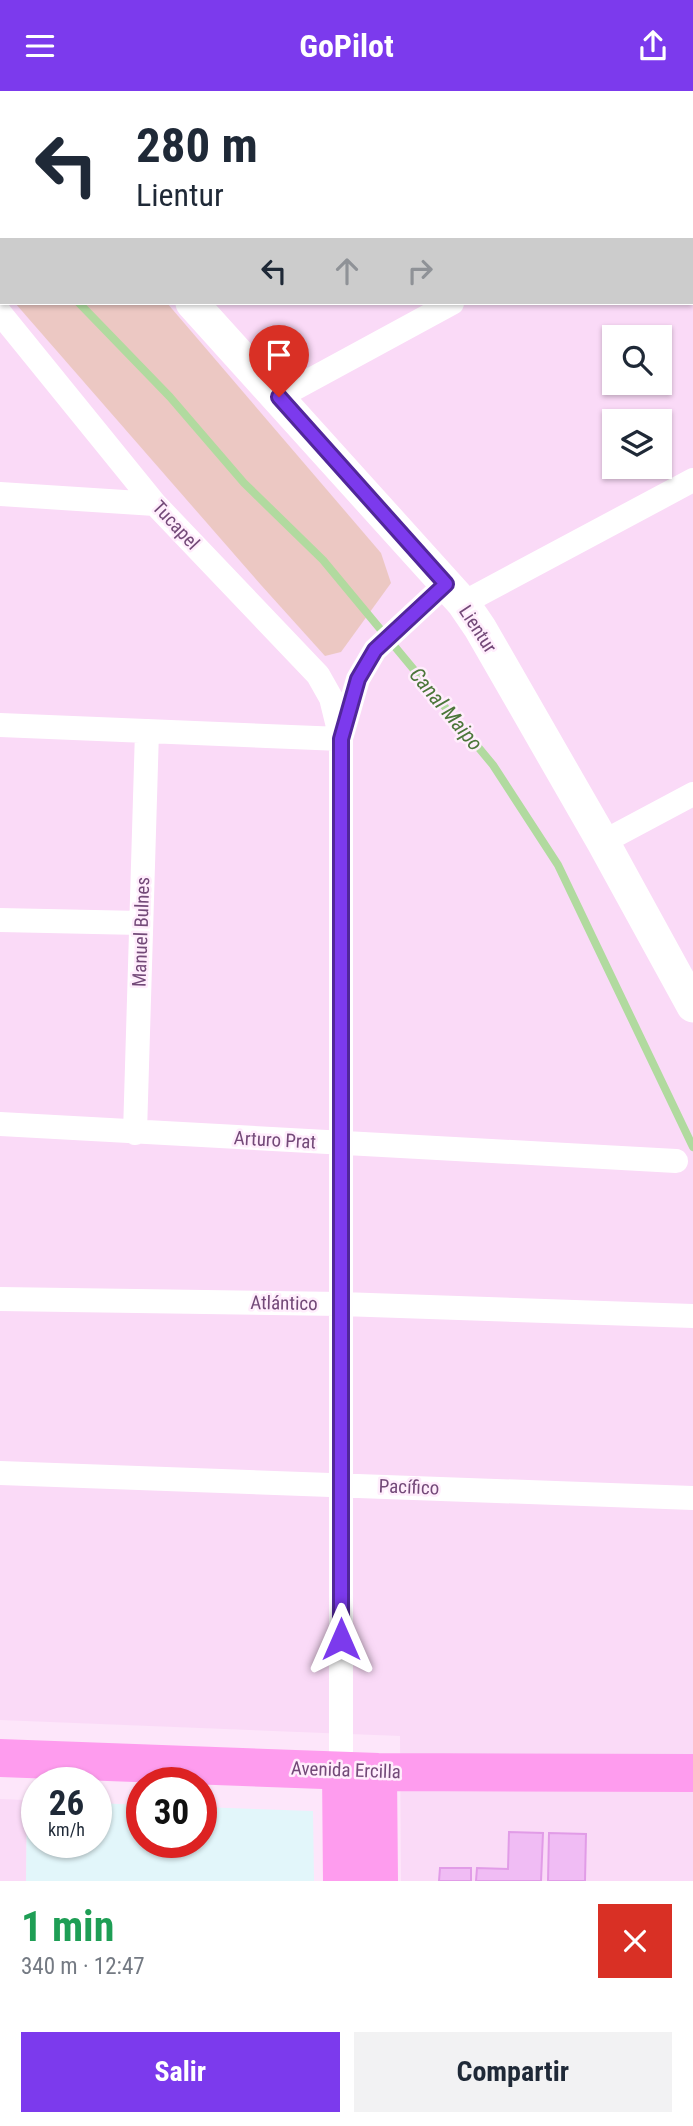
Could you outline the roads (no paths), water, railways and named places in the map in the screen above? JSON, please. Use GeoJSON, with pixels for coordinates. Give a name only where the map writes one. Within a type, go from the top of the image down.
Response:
{"type":"FeatureCollection","features":[{"type":"Feature","properties":{"kind":"main road","name":"Avenida Ercilla"},"geometry":{"type":"LineString","coordinates":[[0,1758],[360,1771],[693,1773]]}},
{"type":"Feature","properties":{"kind":"main road"},"geometry":{"type":"LineString","coordinates":[[342,1881],[360,1771]]}},
{"type":"Feature","properties":{"kind":"main road"},"geometry":{"type":"LineString","coordinates":[[360,1771],[379,1881]]}},
{"type":"Feature","properties":{"kind":"street","name":"Lientur"},"geometry":{"type":"LineString","coordinates":[[194,305],[454,594],[480,628],[603,842],[693,1006]]}},
{"type":"Feature","properties":{"kind":"street"},"geometry":{"type":"LineString","coordinates":[[279,397],[448,305]]}},
{"type":"Feature","properties":{"kind":"street","name":"Tucapel"},"geometry":{"type":"LineString","coordinates":[[0,313],[155,504],[317,675],[331,698],[341,739],[341,1484],[360,1771]]}},
{"type":"Feature","properties":{"kind":"street","name":"Tucapel"},"geometry":{"type":"LineString","coordinates":[[341,739],[358,679],[375,650],[396,631],[454,594],[693,480]]}},
{"type":"Feature","properties":{"kind":"street"},"geometry":{"type":"LineString","coordinates":[[0,494],[155,504]]}},
{"type":"Feature","properties":{"kind":"street"},"geometry":{"type":"LineString","coordinates":[[0,725],[341,739]]}},
{"type":"Feature","properties":{"kind":"street","name":"Manuel Bulnes"},"geometry":{"type":"LineString","coordinates":[[135,1133],[147,731]]}},
{"type":"Feature","properties":{"kind":"street"},"geometry":{"type":"LineString","coordinates":[[603,842],[693,794]]}},
{"type":"Feature","properties":{"kind":"street"},"geometry":{"type":"LineString","coordinates":[[0,920],[141,923]]}},
{"type":"Feature","properties":{"kind":"street","name":"Arturo Prat"},"geometry":{"type":"LineString","coordinates":[[0,1125],[676,1161]]}},
{"type":"Feature","properties":{"kind":"street","name":"Atlántico"},"geometry":{"type":"LineString","coordinates":[[0,1299],[341,1304],[693,1316]]}},
{"type":"Feature","properties":{"kind":"street","name":"Pacífico"},"geometry":{"type":"LineString","coordinates":[[0,1473],[693,1498]]}},
{"type":"Feature","properties":{"kind":"waterway","name":"Canal Maipo"},"geometry":{"type":"LineString","coordinates":[[81,305],[170,397],[244,483],[323,560],[493,765],[558,865],[693,1147]]}}]}
